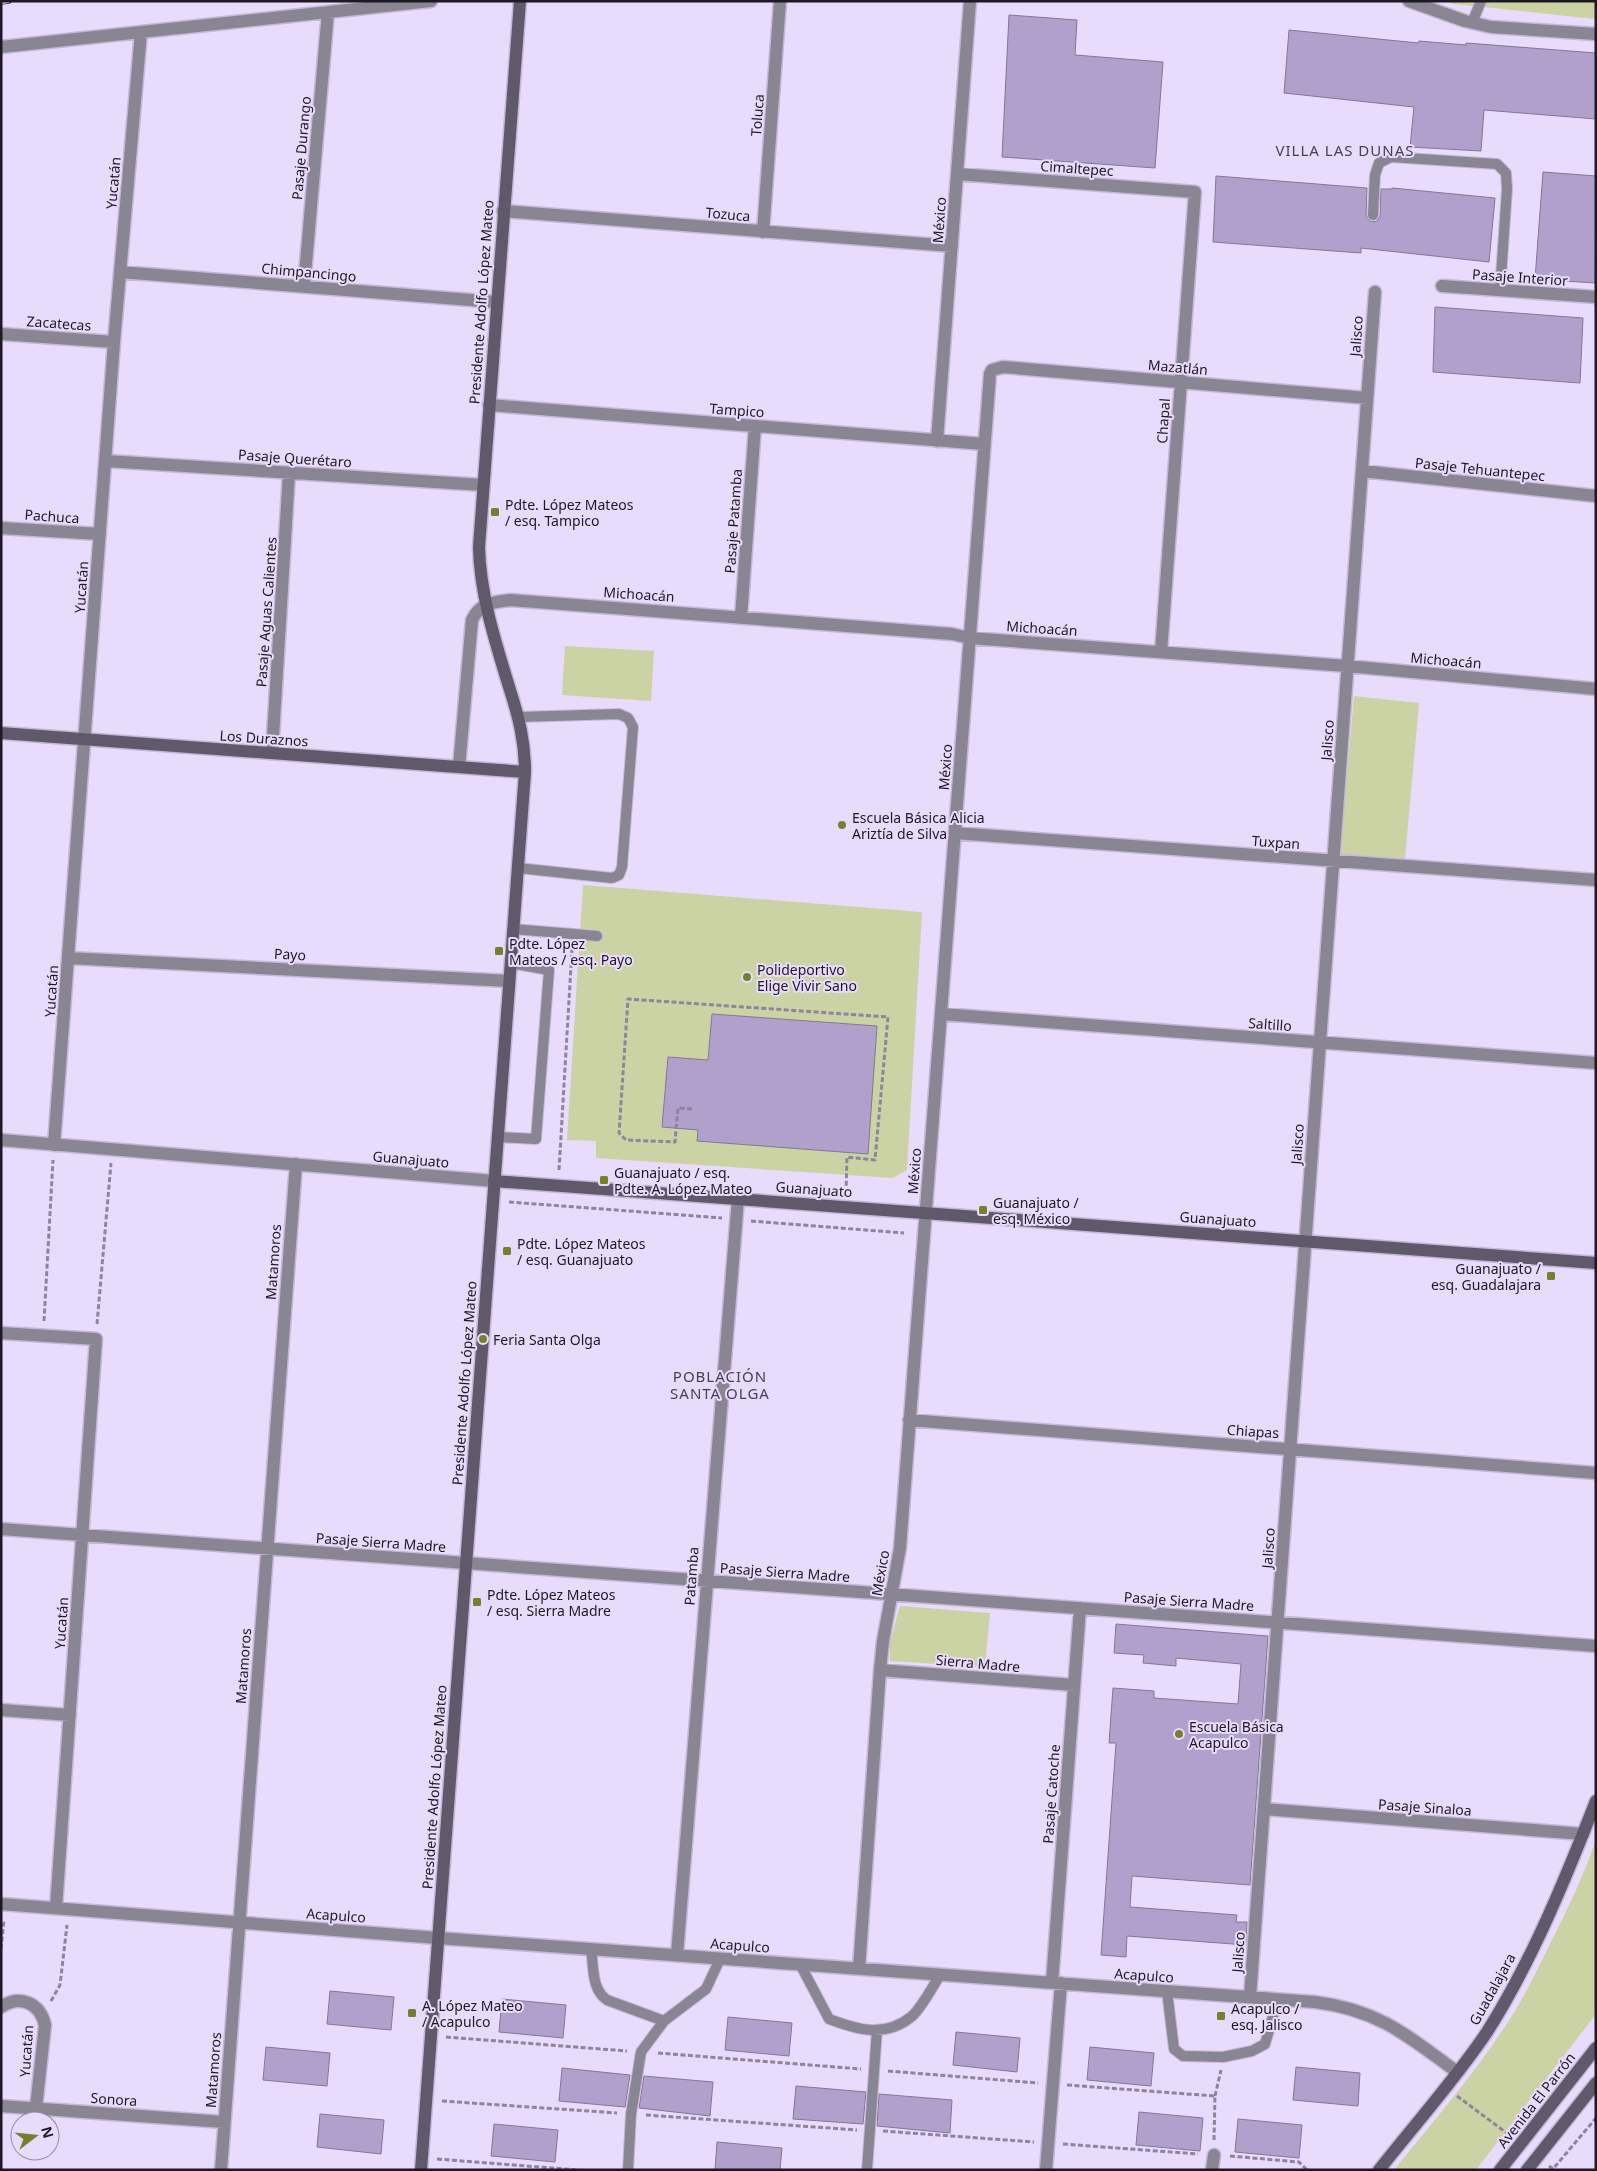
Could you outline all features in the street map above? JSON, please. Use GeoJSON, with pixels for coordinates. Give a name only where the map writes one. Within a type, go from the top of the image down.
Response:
{"type":"FeatureCollection","features":[{"type":"Feature","properties":{"kind":"street"},"geometry":{"type":"LineString","coordinates":[[1,47],[431,1]]}},
{"type":"Feature","properties":{"kind":"street","name":"Presidente Adolfo López Mateo"},"geometry":{"type":"LineString","coordinates":[[421,2164],[525,772],[519,718],[487,604],[479,554],[496,302],[520,1]]}},
{"type":"Feature","properties":{"kind":"street","name":"Toluca"},"geometry":{"type":"LineString","coordinates":[[763,232],[780,1]]}},
{"type":"Feature","properties":{"kind":"street","name":"México"},"geometry":{"type":"LineString","coordinates":[[937,441],[970,1]]}},
{"type":"Feature","properties":{"kind":"street"},"geometry":{"type":"LineString","coordinates":[[1409,1],[1472,23],[1505,29],[1596,34]]}},
{"type":"Feature","properties":{"kind":"street","name":"Pasaje Durango"},"geometry":{"type":"LineString","coordinates":[[304,286],[328,12]]}},
{"type":"Feature","properties":{"kind":"street","name":"Yucatán"},"geometry":{"type":"LineString","coordinates":[[54,1144],[114,342],[141,32]]}},
{"type":"Feature","properties":{"kind":"street","name":"Cimaltepec"},"geometry":{"type":"LineString","coordinates":[[957,174],[1195,192]]}},
{"type":"Feature","properties":{"kind":"street","name":"Chapal"},"geometry":{"type":"LineString","coordinates":[[1161,652],[1195,192]]}},
{"type":"Feature","properties":{"kind":"street","name":"Tozuca"},"geometry":{"type":"LineString","coordinates":[[503,211],[952,246]]}},
{"type":"Feature","properties":{"kind":"street","name":"Chimpancingo"},"geometry":{"type":"LineString","coordinates":[[120,272],[496,302]]}},
{"type":"Feature","properties":{"kind":"street","name":"Pasaje Interior"},"geometry":{"type":"LineString","coordinates":[[1442,286],[1596,297]]}},
{"type":"Feature","properties":{"kind":"street","name":"Jalisco"},"geometry":{"type":"LineString","coordinates":[[1250,1997],[1375,292]]}},
{"type":"Feature","properties":{"kind":"street","name":"Zacatecas"},"geometry":{"type":"LineString","coordinates":[[1,334],[114,342]]}},
{"type":"Feature","properties":{"kind":"street","name":"Mazatlán"},"geometry":{"type":"LineString","coordinates":[[990,374],[992,370],[1003,367],[1367,398]]}},
{"type":"Feature","properties":{"kind":"street","name":"México"},"geometry":{"type":"LineString","coordinates":[[859,1969],[880,1670],[900,1548],[990,374]]}},
{"type":"Feature","properties":{"kind":"street","name":"Tampico"},"geometry":{"type":"LineString","coordinates":[[489,405],[984,444]]}},
{"type":"Feature","properties":{"kind":"street","name":"Pasaje Patamba"},"geometry":{"type":"LineString","coordinates":[[741,617],[755,426]]}},
{"type":"Feature","properties":{"kind":"street","name":"Pasaje Querétaro"},"geometry":{"type":"LineString","coordinates":[[106,461],[483,485]]}},
{"type":"Feature","properties":{"kind":"street","name":"Pasaje Tehuantepec"},"geometry":{"type":"LineString","coordinates":[[1362,471],[1596,496]]}},
{"type":"Feature","properties":{"kind":"street","name":"Pasaje Aguas Calientes"},"geometry":{"type":"LineString","coordinates":[[272,753],[289,473]]}},
{"type":"Feature","properties":{"kind":"street","name":"Pachuca"},"geometry":{"type":"LineString","coordinates":[[1,528],[100,534]]}},
{"type":"Feature","properties":{"kind":"street","name":"Michoacán"},"geometry":{"type":"LineString","coordinates":[[487,604],[523,600],[952,634],[970,638],[1348,666],[1596,688]]}},
{"type":"Feature","properties":{"kind":"street"},"geometry":{"type":"LineString","coordinates":[[459,767],[472,620],[480,607],[487,604]]}},
{"type":"Feature","properties":{"kind":"street","name":"Los Duraznos"},"geometry":{"type":"LineString","coordinates":[[1,733],[525,772]]}},
{"type":"Feature","properties":{"kind":"street","name":"Tuxpan"},"geometry":{"type":"LineString","coordinates":[[955,833],[1596,880]]}},
{"type":"Feature","properties":{"kind":"street","name":"Payo"},"geometry":{"type":"LineString","coordinates":[[68,958],[509,981]]}},
{"type":"Feature","properties":{"kind":"street","name":"Saltillo"},"geometry":{"type":"LineString","coordinates":[[941,1014],[1596,1064]]}},
{"type":"Feature","properties":{"kind":"street","name":"Guanajuato"},"geometry":{"type":"LineString","coordinates":[[1,1140],[738,1199],[1596,1263]]}},
{"type":"Feature","properties":{"kind":"street","name":"Matamoros"},"geometry":{"type":"LineString","coordinates":[[221,2170],[296,1164]]}},
{"type":"Feature","properties":{"kind":"street","name":"Patamba"},"geometry":{"type":"LineString","coordinates":[[677,1955],[738,1199]]}},
{"type":"Feature","properties":{"kind":"street"},"geometry":{"type":"LineString","coordinates":[[1,1333],[96,1339]]}},
{"type":"Feature","properties":{"kind":"street","name":"Yucatán"},"geometry":{"type":"LineString","coordinates":[[62,1908],[70,1715],[96,1339]]}},
{"type":"Feature","properties":{"kind":"street","name":"Chiapas"},"geometry":{"type":"LineString","coordinates":[[909,1420],[1596,1473]]}},
{"type":"Feature","properties":{"kind":"street","name":"Pasaje Sierra Madre"},"geometry":{"type":"LineString","coordinates":[[1,1529],[1596,1646]]}},
{"type":"Feature","properties":{"kind":"street","name":"Pasaje Catoche"},"geometry":{"type":"LineString","coordinates":[[1046,2170],[1080,1608]]}},
{"type":"Feature","properties":{"kind":"street","name":"Sierra Madre"},"geometry":{"type":"LineString","coordinates":[[880,1670],[1074,1685]]}},
{"type":"Feature","properties":{"kind":"street"},"geometry":{"type":"LineString","coordinates":[[1,1710],[70,1715]]}},
{"type":"Feature","properties":{"kind":"street","name":"Guadalajara"},"geometry":{"type":"LineString","coordinates":[[1379,2170],[1457,2072],[1486,2032],[1505,2000],[1557,1894],[1596,1801]]}},
{"type":"Feature","properties":{"kind":"street","name":"Pasaje Sinaloa"},"geometry":{"type":"LineString","coordinates":[[1264,1810],[1583,1834]]}},
{"type":"Feature","properties":{"kind":"street","name":"Acapulco"},"geometry":{"type":"LineString","coordinates":[[3,1904],[1334,2004],[1369,2014],[1400,2030],[1457,2072]]}},
{"type":"Feature","properties":{"kind":"street","name":"Yucatán"},"geometry":{"type":"LineString","coordinates":[[1,2007],[17,2000],[25,2001],[33,2005],[43,2017],[45,2025],[36,2108]]}},
{"type":"Feature","properties":{"kind":"street","name":"Avenida El Parrón"},"geometry":{"type":"LineString","coordinates":[[1500,2170],[1596,2048]]}},
{"type":"Feature","properties":{"kind":"street"},"geometry":{"type":"LineString","coordinates":[[1527,2170],[1596,2083]]}},
{"type":"Feature","properties":{"kind":"street","name":"Sonora"},"geometry":{"type":"LineString","coordinates":[[1,2106],[224,2122]]}},
{"type":"Feature","properties":{"kind":"street"},"geometry":{"type":"LineString","coordinates":[[1212,2170],[1214,2155]]}},
{"type":"Feature","properties":{"kind":"lane"},"geometry":{"type":"LineString","coordinates":[[1472,23],[1481,1]]}},
{"type":"Feature","properties":{"kind":"lane"},"geometry":{"type":"LineString","coordinates":[[1373,215],[1375,175],[1379,163],[1390,157],[1497,164],[1506,173],[1507,189],[1500,291]]}},
{"type":"Feature","properties":{"kind":"lane"},"geometry":{"type":"LineString","coordinates":[[518,868],[612,878],[619,875],[622,867],[633,727],[628,718],[619,714],[519,718]]}},
{"type":"Feature","properties":{"kind":"lane"},"geometry":{"type":"LineString","coordinates":[[513,929],[597,936]]}},
{"type":"Feature","properties":{"kind":"lane"},"geometry":{"type":"LineString","coordinates":[[498,1137],[536,1139],[549,970],[510,963]]}},
{"type":"Feature","properties":{"kind":"lane"},"geometry":{"type":"LineString","coordinates":[[591,1949],[596,1990],[601,1996],[607,2000],[664,2020]]}},
{"type":"Feature","properties":{"kind":"lane"},"geometry":{"type":"LineString","coordinates":[[628,2170],[631,2114],[640,2052],[664,2020],[706,1989],[720,1959]]}},
{"type":"Feature","properties":{"kind":"lane"},"geometry":{"type":"LineString","coordinates":[[800,1964],[830,2020],[858,2029],[887,2030],[912,2016],[940,1975]]}},
{"type":"Feature","properties":{"kind":"lane"},"geometry":{"type":"LineString","coordinates":[[1167,1991],[1174,2049],[1183,2056],[1223,2057],[1252,2051],[1265,2044],[1278,2000]]}},
{"type":"Feature","properties":{"kind":"lane"},"geometry":{"type":"LineString","coordinates":[[867,2170],[877,2030]]}},
{"type":"Feature","properties":{"kind":"path"},"geometry":{"type":"LineString","coordinates":[[559,1170],[573,934]]}},
{"type":"Feature","properties":{"kind":"path"},"geometry":{"type":"LineString","coordinates":[[692,1109],[678,1108],[675,1142],[626,1140],[620,1132],[628,1000],[888,1017],[875,1160],[847,1158],[846,1193]]}},
{"type":"Feature","properties":{"kind":"path"},"geometry":{"type":"LineString","coordinates":[[43,1336],[54,1144]]}},
{"type":"Feature","properties":{"kind":"path"},"geometry":{"type":"LineString","coordinates":[[96,1339],[113,1150]]}},
{"type":"Feature","properties":{"kind":"path"},"geometry":{"type":"LineString","coordinates":[[1,1949],[3,1904]]}},
{"type":"Feature","properties":{"kind":"path"},"geometry":{"type":"LineString","coordinates":[[43,2017],[60,1985],[62,1908]]}},
{"type":"Feature","properties":{"kind":"path"},"geometry":{"type":"LineString","coordinates":[[431,2036],[1215,2096]]}},
{"type":"Feature","properties":{"kind":"path"},"geometry":{"type":"LineString","coordinates":[[1214,2155],[1215,2096],[1223,2057]]}},
{"type":"Feature","properties":{"kind":"path"},"geometry":{"type":"LineString","coordinates":[[1444,2088],[1521,2143]]}},
{"type":"Feature","properties":{"kind":"path"},"geometry":{"type":"LineString","coordinates":[[421,2164],[578,2170]]}},
{"type":"Feature","properties":{"kind":"green space"},"geometry":{"type":"Polygon","coordinates":[[[1445,1],[1596,1],[1596,19],[1454,4],[1445,1]]]}},
{"type":"Feature","properties":{"kind":"green space"},"geometry":{"type":"Polygon","coordinates":[[[565,646],[654,651],[651,701],[562,695],[565,646]]]}},
{"type":"Feature","properties":{"kind":"green space"},"geometry":{"type":"Polygon","coordinates":[[[1354,696],[1419,703],[1405,859],[1340,854],[1354,696]]]}},
{"type":"Feature","properties":{"kind":"green space","name":"Polideportivo Elige Vivir Sano"},"geometry":{"type":"Polygon","coordinates":[[[583,885],[922,912],[907,1170],[893,1178],[596,1158],[596,1141],[567,1140],[583,885]]]}},
{"type":"Feature","properties":{"kind":"green space"},"geometry":{"type":"Polygon","coordinates":[[[900,1606],[990,1613],[985,1667],[890,1661],[890,1642],[900,1606]]]}},
{"type":"Feature","properties":{"kind":"green space"},"geometry":{"type":"Polygon","coordinates":[[[1596,1839],[1596,2014],[1476,2170],[1394,2170],[1465,2083],[1511,2018],[1569,1906],[1596,1839]]]}},
{"type":"Feature","properties":{"kind":"building"},"geometry":{"type":"Polygon","coordinates":[[[1009,15],[1077,20],[1075,55],[1163,62],[1155,168],[1002,157],[1009,15]]]}},
{"type":"Feature","properties":{"kind":"building"},"geometry":{"type":"Polygon","coordinates":[[[1289,30],[1418,43],[1419,41],[1466,45],[1466,43],[1596,53],[1596,119],[1484,110],[1481,151],[1410,147],[1414,107],[1284,93],[1289,30]]]}},
{"type":"Feature","properties":{"kind":"building"},"geometry":{"type":"Polygon","coordinates":[[[1543,172],[1596,176],[1595,283],[1535,279],[1543,172]]]}},
{"type":"Feature","properties":{"kind":"building"},"geometry":{"type":"Polygon","coordinates":[[[1216,176],[1367,188],[1366,215],[1372,222],[1377,221],[1380,216],[1381,189],[1392,188],[1495,198],[1489,262],[1361,248],[1361,253],[1213,242],[1216,176]]]}},
{"type":"Feature","properties":{"kind":"building"},"geometry":{"type":"Polygon","coordinates":[[[1435,307],[1583,318],[1580,383],[1433,372],[1435,307]]]}},
{"type":"Feature","properties":{"kind":"building"},"geometry":{"type":"Polygon","coordinates":[[[712,1014],[877,1026],[868,1154],[697,1141],[698,1130],[662,1127],[668,1057],[708,1060],[712,1014]]]}},
{"type":"Feature","properties":{"kind":"building","name":"Escuela Básica Acapulco"},"geometry":{"type":"Polygon","coordinates":[[[1116,1624],[1268,1636],[1250,1885],[1132,1876],[1130,1907],[1237,1915],[1236,1922],[1247,1922],[1246,1945],[1127,1936],[1126,1957],[1101,1955],[1116,1743],[1109,1743],[1113,1688],[1154,1691],[1154,1698],[1238,1704],[1241,1664],[1176,1658],[1176,1666],[1143,1663],[1144,1655],[1114,1653],[1116,1624]]]}},
{"type":"Feature","properties":{"kind":"building"},"geometry":{"type":"Polygon","coordinates":[[[330,1991],[394,1997],[391,2030],[327,2024],[330,1991]]]}},
{"type":"Feature","properties":{"kind":"building"},"geometry":{"type":"Polygon","coordinates":[[[502,1999],[566,2005],[563,2038],[499,2032],[502,1999]]]}},
{"type":"Feature","properties":{"kind":"building"},"geometry":{"type":"Polygon","coordinates":[[[728,2017],[792,2023],[789,2056],[725,2050],[728,2017]]]}},
{"type":"Feature","properties":{"kind":"building"},"geometry":{"type":"Polygon","coordinates":[[[956,2032],[1020,2038],[1017,2072],[953,2065],[956,2032]]]}},
{"type":"Feature","properties":{"kind":"building"},"geometry":{"type":"Polygon","coordinates":[[[266,2047],[330,2053],[327,2086],[263,2080],[266,2047]]]}},
{"type":"Feature","properties":{"kind":"building"},"geometry":{"type":"Polygon","coordinates":[[[1090,2047],[1154,2053],[1151,2086],[1087,2080],[1090,2047]]]}},
{"type":"Feature","properties":{"kind":"building"},"geometry":{"type":"Polygon","coordinates":[[[1296,2067],[1360,2073],[1358,2106],[1293,2100],[1296,2067]]]}},
{"type":"Feature","properties":{"kind":"building"},"geometry":{"type":"Polygon","coordinates":[[[562,2068],[630,2075],[625,2107],[559,2101],[562,2068]]]}},
{"type":"Feature","properties":{"kind":"building"},"geometry":{"type":"Polygon","coordinates":[[[644,2076],[713,2082],[710,2116],[639,2108],[644,2076]]]}},
{"type":"Feature","properties":{"kind":"building"},"geometry":{"type":"Polygon","coordinates":[[[796,2086],[866,2092],[863,2124],[793,2119],[796,2086]]]}},
{"type":"Feature","properties":{"kind":"building"},"geometry":{"type":"Polygon","coordinates":[[[879,2094],[952,2100],[950,2133],[877,2126],[879,2094]]]}},
{"type":"Feature","properties":{"kind":"building"},"geometry":{"type":"Polygon","coordinates":[[[1139,2112],[1203,2118],[1200,2151],[1136,2145],[1139,2112]]]}},
{"type":"Feature","properties":{"kind":"building"},"geometry":{"type":"Polygon","coordinates":[[[320,2114],[384,2120],[381,2154],[317,2147],[320,2114]]]}},
{"type":"Feature","properties":{"kind":"building"},"geometry":{"type":"Polygon","coordinates":[[[1238,2119],[1302,2125],[1299,2158],[1235,2152],[1238,2119]]]}},
{"type":"Feature","properties":{"kind":"building"},"geometry":{"type":"Polygon","coordinates":[[[494,2124],[558,2130],[555,2162],[491,2156],[494,2124]]]}},
{"type":"Feature","properties":{"kind":"building"},"geometry":{"type":"Polygon","coordinates":[[[717,2142],[782,2148],[780,2170],[715,2170],[717,2142]]]}},
{"type":"Feature","properties":{"kind":"railway"},"geometry":{"type":"LineString","coordinates":[[1,2],[9,1]]}},
{"type":"Feature","properties":{"kind":"place","name":"Pdte. López Mateos / esq. Tampico"},"geometry":{"type":"Point","coordinates":[495,512]}},
{"type":"Feature","properties":{"kind":"place","name":"Escuela Básica Alicia Ariztía de Silva"},"geometry":{"type":"Point","coordinates":[842,825]}},
{"type":"Feature","properties":{"kind":"place","name":"Pdte. López Mateos / esq. Payo"},"geometry":{"type":"Point","coordinates":[499,951]}},
{"type":"Feature","properties":{"kind":"place","name":"Polideportivo Elige Vivir Sano"},"geometry":{"type":"Point","coordinates":[747,977]}},
{"type":"Feature","properties":{"kind":"place","name":"Guanajuato / esq. Pdte. A. López Mateo"},"geometry":{"type":"Point","coordinates":[604,1180]}},
{"type":"Feature","properties":{"kind":"place","name":"Guanajuato / esq. México"},"geometry":{"type":"Point","coordinates":[983,1210]}},
{"type":"Feature","properties":{"kind":"place","name":"Pdte. López Mateos / esq. Guanajuato"},"geometry":{"type":"Point","coordinates":[507,1251]}},
{"type":"Feature","properties":{"kind":"place","name":"Guanajuato / esq. Guadalajara"},"geometry":{"type":"Point","coordinates":[1551,1276]}},
{"type":"Feature","properties":{"kind":"place","name":"Feria Santa Olga"},"geometry":{"type":"Point","coordinates":[483,1339]}},
{"type":"Feature","properties":{"kind":"place","name":"Pdte. López Mateos / esq. Sierra Madre"},"geometry":{"type":"Point","coordinates":[477,1602]}},
{"type":"Feature","properties":{"kind":"place","name":"Escuela Básica Acapulco"},"geometry":{"type":"Point","coordinates":[1179,1734]}},
{"type":"Feature","properties":{"kind":"place","name":"A. López Mateo / Acapulco"},"geometry":{"type":"Point","coordinates":[412,2013]}},
{"type":"Feature","properties":{"kind":"place","name":"Acapulco / esq. Jalisco"},"geometry":{"type":"Point","coordinates":[1221,2016]}},
{"type":"Feature","properties":{"kind":"district","name":"VILLA LAS DUNAS"},"geometry":{"type":"Point","coordinates":[1345,150]}},
{"type":"Feature","properties":{"kind":"district","name":"POBLACIÓN SANTA OLGA"},"geometry":{"type":"Point","coordinates":[720,1384]}}]}
